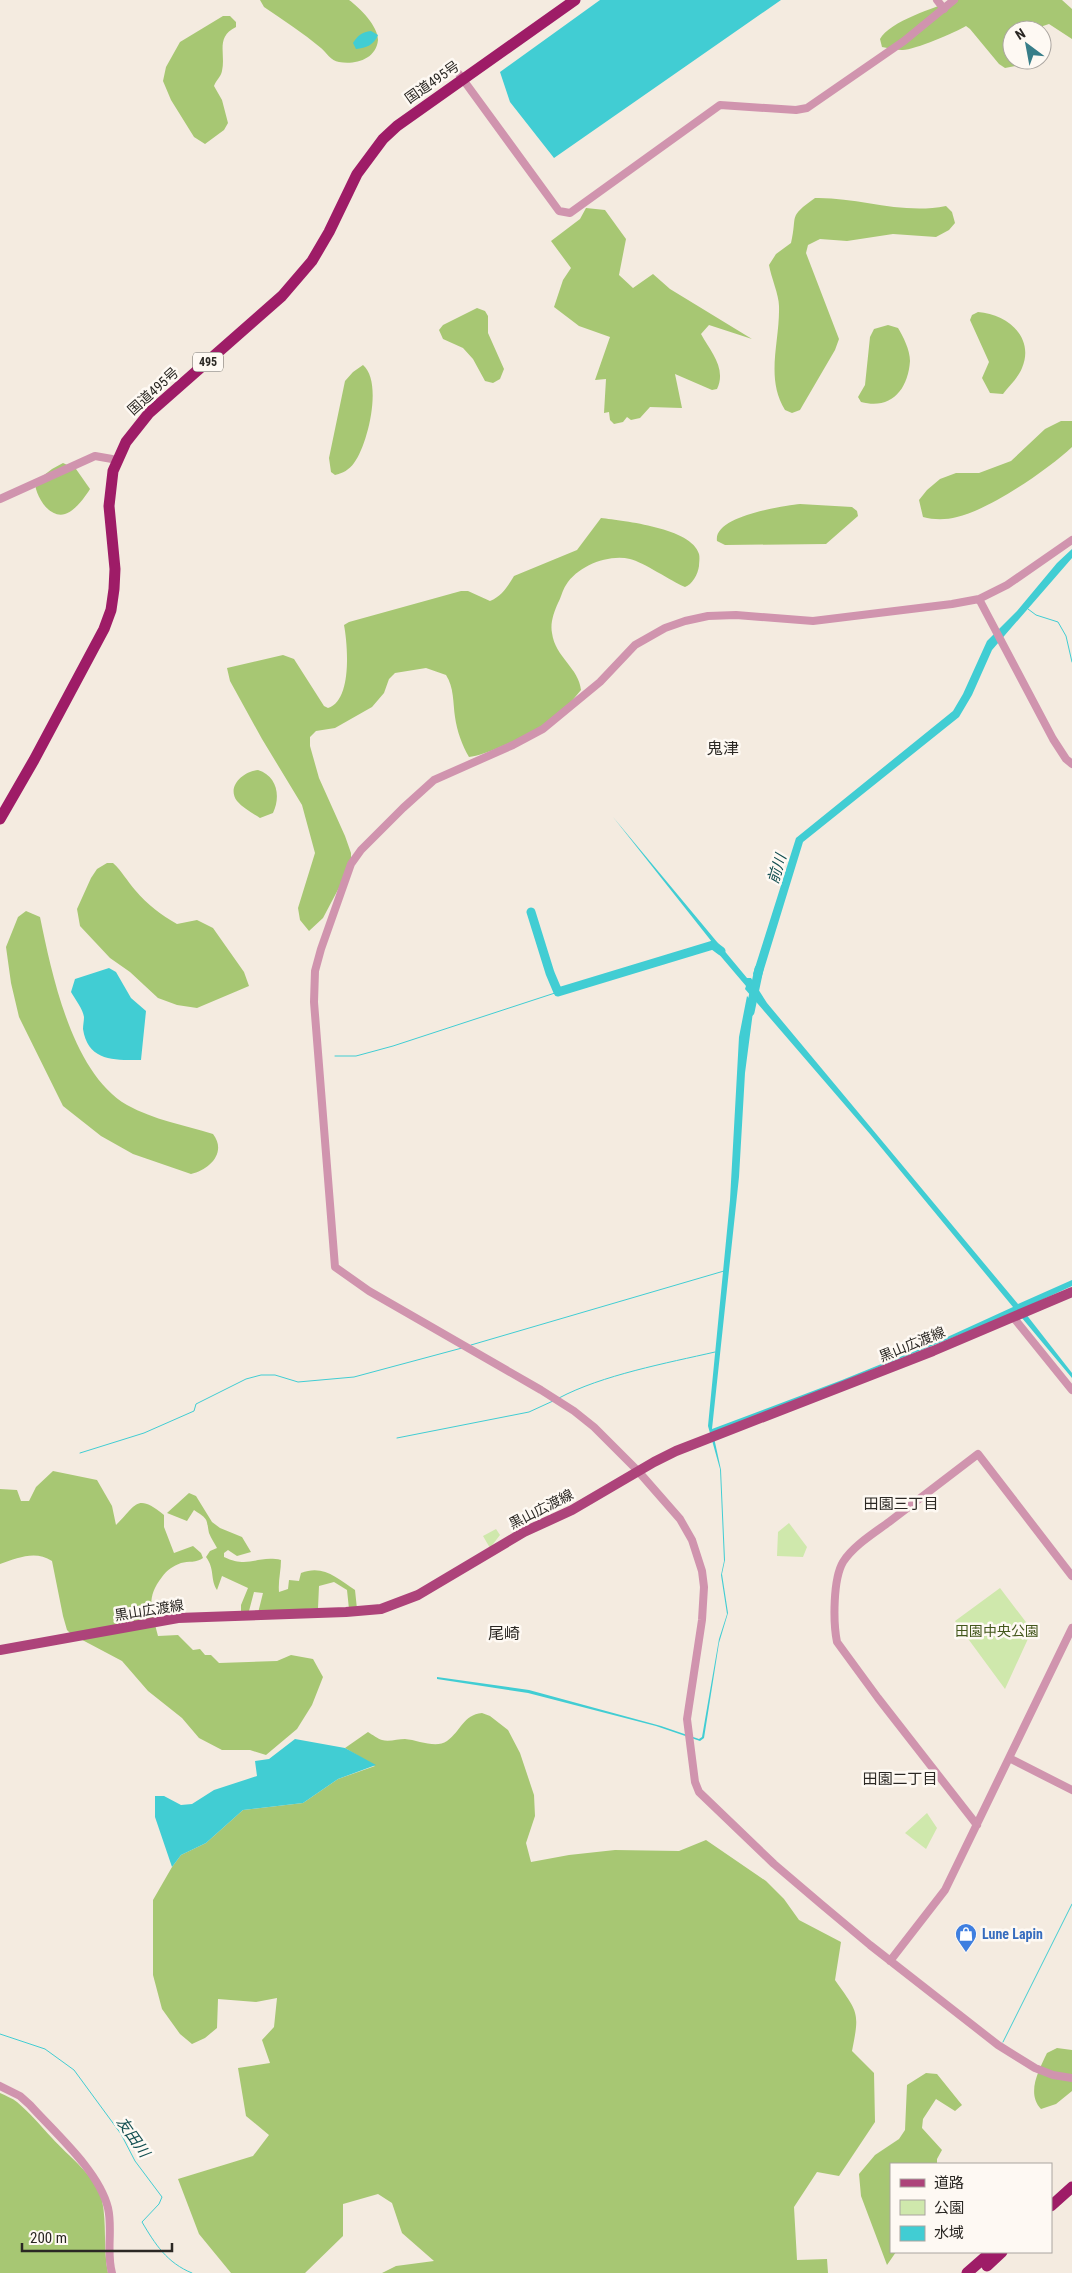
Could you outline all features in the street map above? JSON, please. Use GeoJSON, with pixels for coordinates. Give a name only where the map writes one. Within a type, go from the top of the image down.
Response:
{"type":"FeatureCollection","features":[{"type":"Feature","properties":{"kind":"highway","name":"国道495号"},"geometry":{"type":"LineString","coordinates":[[0,819],[91,656],[110,610],[115,568],[110,489],[115,464],[126,442],[149,413],[282,296],[302,274],[329,232],[357,174],[383,139],[461,76],[564,0]]}},
{"type":"Feature","properties":{"kind":"highway","name":"国道495号"},"geometry":{"type":"LineString","coordinates":[[0,809],[44,733],[101,617],[108,586],[104,491],[112,459],[120,441],[144,411],[278,293],[293,276],[316,244],[353,170],[374,141],[390,124],[575,0]]}},
{"type":"Feature","properties":{"kind":"highway"},"geometry":{"type":"LineString","coordinates":[[1052,2196],[1072,2177]]}},
{"type":"Feature","properties":{"kind":"highway"},"geometry":{"type":"LineString","coordinates":[[1052,2205],[1072,2187]]}},
{"type":"Feature","properties":{"kind":"highway"},"geometry":{"type":"LineString","coordinates":[[967,2273],[990,2253]]}},
{"type":"Feature","properties":{"kind":"highway"},"geometry":{"type":"LineString","coordinates":[[979,2273],[1001,2253]]}},
{"type":"Feature","properties":{"kind":"main road","name":"黒山広渡線"},"geometry":{"type":"LineString","coordinates":[[0,1650],[178,1618],[381,1609],[418,1594],[524,1532],[572,1510],[638,1471],[676,1452],[1072,1292]]}},
{"type":"Feature","properties":{"kind":"street"},"geometry":{"type":"LineString","coordinates":[[937,0],[944,9]]}},
{"type":"Feature","properties":{"kind":"street"},"geometry":{"type":"LineString","coordinates":[[461,76],[559,212],[570,213],[720,105],[796,110],[807,108],[904,41],[954,0]]}},
{"type":"Feature","properties":{"kind":"street"},"geometry":{"type":"LineString","coordinates":[[0,499],[95,456],[112,459]]}},
{"type":"Feature","properties":{"kind":"street"},"geometry":{"type":"LineString","coordinates":[[1072,540],[1014,580],[979,599],[813,621],[736,615],[708,616],[665,628],[635,645],[600,682],[543,729],[513,746],[451,771],[422,789],[361,850],[351,864],[321,949],[314,982],[326,1178],[335,1268],[369,1291],[542,1390],[574,1411],[594,1427],[638,1471],[680,1519],[692,1540],[702,1571],[704,1601],[687,1719],[696,1788],[702,1796],[774,1864],[890,1961],[1015,2057],[1053,2075],[1072,2078]]}},
{"type":"Feature","properties":{"kind":"street"},"geometry":{"type":"LineString","coordinates":[[979,599],[1054,739],[1066,759],[1072,764]]}},
{"type":"Feature","properties":{"kind":"street"},"geometry":{"type":"LineString","coordinates":[[1013,1317],[1072,1390]]}},
{"type":"Feature","properties":{"kind":"street"},"geometry":{"type":"LineString","coordinates":[[977,1825],[837,1642],[835,1632],[838,1574],[847,1556],[978,1454],[1072,1576]]}},
{"type":"Feature","properties":{"kind":"street"},"geometry":{"type":"LineString","coordinates":[[890,1961],[945,1890],[1072,1628]]}},
{"type":"Feature","properties":{"kind":"street"},"geometry":{"type":"LineString","coordinates":[[1009,1758],[1072,1790]]}},
{"type":"Feature","properties":{"kind":"street"},"geometry":{"type":"LineString","coordinates":[[0,2086],[20,2096],[30,2105],[94,2176],[104,2194],[109,2210],[110,2264],[112,2273]]}},
{"type":"Feature","properties":{"kind":"green space"},"geometry":{"type":"Polygon","coordinates":[[[260,0],[349,0],[372,23],[378,40],[376,47],[369,57],[363,60],[351,63],[336,61],[307,37],[264,7],[260,0]]]}},
{"type":"Feature","properties":{"kind":"green space"},"geometry":{"type":"Polygon","coordinates":[[[954,0],[1062,0],[1072,9],[1072,39],[1052,26],[1052,20],[1002,20],[1002,66],[966,26],[934,41],[907,50],[882,47],[880,39],[885,32],[914,16],[954,0]]]}},
{"type":"Feature","properties":{"kind":"green space"},"geometry":{"type":"Polygon","coordinates":[[[223,16],[230,16],[236,22],[236,27],[230,31],[223,41],[222,71],[214,86],[222,100],[228,123],[224,130],[205,144],[194,137],[171,100],[163,81],[166,67],[180,42],[223,16]]]}},
{"type":"Feature","properties":{"kind":"green space"},"geometry":{"type":"Polygon","coordinates":[[[815,198],[831,198],[896,207],[929,208],[946,206],[952,212],[955,223],[949,230],[936,237],[893,234],[847,241],[820,239],[808,245],[806,253],[839,339],[835,350],[800,410],[792,413],[785,410],[779,398],[776,385],[775,360],[779,306],[769,265],[776,254],[791,243],[797,213],[815,198]]]}},
{"type":"Feature","properties":{"kind":"green space"},"geometry":{"type":"Polygon","coordinates":[[[586,208],[605,210],[626,239],[619,275],[633,288],[653,274],[670,289],[752,339],[709,325],[701,334],[719,367],[720,381],[717,389],[712,390],[675,374],[682,408],[650,407],[640,418],[631,420],[627,417],[623,422],[614,424],[610,420],[609,412],[604,413],[606,379],[595,380],[610,337],[579,326],[554,307],[563,280],[571,268],[551,241],[580,219],[586,208]]]}},
{"type":"Feature","properties":{"kind":"green space"},"geometry":{"type":"Polygon","coordinates":[[[477,308],[485,311],[488,316],[488,333],[504,369],[500,379],[493,383],[485,381],[473,359],[463,348],[443,339],[439,330],[443,325],[477,308]]]}},
{"type":"Feature","properties":{"kind":"green space"},"geometry":{"type":"Polygon","coordinates":[[[978,312],[999,317],[1008,322],[1016,329],[1025,346],[1022,368],[1016,379],[1003,394],[990,393],[982,378],[989,362],[970,320],[972,315],[978,312]]]}},
{"type":"Feature","properties":{"kind":"green space"},"geometry":{"type":"Polygon","coordinates":[[[888,325],[898,328],[908,348],[910,361],[906,381],[902,389],[889,400],[872,404],[861,402],[858,397],[865,385],[870,337],[874,329],[888,325]]]}},
{"type":"Feature","properties":{"kind":"green space"},"geometry":{"type":"Polygon","coordinates":[[[363,365],[369,373],[372,385],[373,398],[368,428],[354,463],[346,471],[335,475],[331,472],[329,458],[345,381],[363,365]]]}},
{"type":"Feature","properties":{"kind":"green space"},"geometry":{"type":"Polygon","coordinates":[[[1061,421],[1072,421],[1072,447],[1034,477],[1001,498],[970,513],[944,519],[923,517],[919,500],[940,479],[956,473],[979,473],[1011,461],[1045,429],[1061,421]]]}},
{"type":"Feature","properties":{"kind":"green space"},"geometry":{"type":"Polygon","coordinates":[[[63,463],[76,469],[90,489],[76,507],[65,514],[59,515],[48,510],[44,505],[37,493],[35,482],[63,463]]]}},
{"type":"Feature","properties":{"kind":"green space"},"geometry":{"type":"Polygon","coordinates":[[[800,504],[852,507],[857,511],[858,516],[826,544],[725,545],[717,541],[719,532],[726,525],[737,519],[765,510],[800,504]]]}},
{"type":"Feature","properties":{"kind":"green space"},"geometry":{"type":"Polygon","coordinates":[[[601,518],[656,527],[684,538],[694,545],[699,554],[699,566],[694,579],[685,587],[642,564],[630,559],[621,558],[612,558],[594,563],[571,578],[563,590],[554,614],[552,629],[554,641],[576,675],[581,690],[558,717],[551,722],[501,747],[469,757],[457,727],[449,680],[446,675],[426,668],[395,673],[389,679],[384,693],[372,707],[335,728],[316,731],[310,737],[310,746],[319,778],[351,853],[351,865],[323,918],[309,931],[300,920],[298,908],[315,853],[302,805],[230,681],[227,668],[283,655],[294,659],[324,706],[328,708],[336,703],[345,684],[347,646],[344,625],[461,591],[468,591],[490,601],[501,594],[514,576],[577,550],[601,518]]]}},
{"type":"Feature","properties":{"kind":"green space"},"geometry":{"type":"Polygon","coordinates":[[[258,770],[273,782],[277,794],[273,813],[260,818],[237,801],[234,795],[235,785],[238,780],[247,773],[258,770]]]}},
{"type":"Feature","properties":{"kind":"green space"},"geometry":{"type":"Polygon","coordinates":[[[107,863],[113,863],[145,900],[171,921],[177,924],[197,920],[213,928],[244,972],[249,986],[197,1008],[177,1005],[158,998],[130,972],[110,958],[80,926],[77,909],[91,878],[97,869],[107,863]]]}},
{"type":"Feature","properties":{"kind":"green space"},"geometry":{"type":"Polygon","coordinates":[[[26,911],[40,917],[58,994],[67,1021],[78,1047],[92,1070],[108,1090],[127,1105],[158,1118],[213,1134],[217,1141],[217,1154],[204,1169],[191,1174],[133,1154],[101,1136],[63,1106],[19,1017],[11,983],[6,947],[18,917],[26,911]]]}},
{"type":"Feature","properties":{"kind":"green space"},"geometry":{"type":"Polygon","coordinates":[[[53,1471],[97,1480],[112,1506],[116,1525],[137,1504],[148,1504],[164,1515],[164,1527],[174,1553],[193,1546],[201,1553],[203,1558],[201,1560],[181,1563],[170,1568],[153,1592],[151,1605],[158,1636],[178,1635],[193,1650],[200,1649],[205,1655],[211,1655],[219,1663],[277,1661],[291,1655],[313,1659],[323,1677],[312,1705],[297,1729],[266,1755],[250,1750],[222,1750],[199,1738],[182,1718],[148,1691],[122,1661],[71,1634],[67,1630],[52,1561],[39,1556],[26,1556],[0,1564],[0,1489],[17,1490],[21,1501],[29,1501],[36,1487],[53,1471]]]}},
{"type":"Feature","properties":{"kind":"green space"},"geometry":{"type":"Polygon","coordinates":[[[189,1493],[196,1496],[212,1522],[220,1528],[242,1537],[251,1552],[237,1556],[228,1550],[224,1553],[224,1557],[240,1562],[265,1559],[281,1560],[279,1592],[288,1589],[289,1580],[299,1581],[301,1573],[316,1570],[323,1571],[355,1590],[357,1609],[349,1609],[347,1590],[334,1582],[319,1586],[318,1608],[258,1613],[263,1593],[254,1592],[249,1611],[241,1613],[241,1605],[248,1588],[222,1576],[217,1590],[211,1566],[206,1557],[210,1551],[217,1548],[209,1533],[206,1520],[194,1510],[187,1521],[167,1513],[189,1493]]]}},
{"type":"Feature","properties":{"kind":"green space"},"geometry":{"type":"Polygon","coordinates":[[[789,1523],[807,1547],[803,1557],[777,1556],[778,1532],[789,1523]]]}},
{"type":"Feature","properties":{"kind":"green space"},"geometry":{"type":"Polygon","coordinates":[[[496,1529],[500,1535],[490,1548],[483,1536],[496,1529]]]}},
{"type":"Feature","properties":{"kind":"green space","name":"田園中央公園"},"geometry":{"type":"Polygon","coordinates":[[[1000,1588],[1032,1630],[1005,1689],[955,1621],[1000,1588]]]}},
{"type":"Feature","properties":{"kind":"green space"},"geometry":{"type":"Polygon","coordinates":[[[482,1713],[490,1716],[508,1730],[520,1753],[534,1795],[535,1816],[526,1843],[531,1862],[569,1855],[615,1850],[679,1851],[706,1840],[766,1881],[784,1899],[799,1920],[841,1942],[835,1980],[853,2006],[855,2013],[856,2028],[852,2051],[874,2073],[875,2122],[839,2176],[817,2172],[794,2207],[797,2260],[827,2259],[828,2273],[382,2273],[396,2266],[434,2261],[402,2233],[392,2203],[378,2194],[343,2204],[343,2236],[305,2273],[231,2273],[199,2234],[178,2179],[253,2156],[269,2135],[246,2116],[238,2068],[270,2063],[262,2040],[274,2027],[277,1998],[256,2002],[218,1999],[217,2028],[205,2038],[192,2044],[180,2034],[162,2009],[153,1975],[153,1900],[181,1855],[206,1843],[243,1810],[303,1803],[338,1779],[375,1766],[345,1748],[368,1732],[385,1741],[405,1739],[438,1744],[452,1737],[470,1717],[482,1713]]]}},
{"type":"Feature","properties":{"kind":"green space"},"geometry":{"type":"Polygon","coordinates":[[[927,1813],[937,1828],[926,1849],[905,1833],[927,1813]]]}},
{"type":"Feature","properties":{"kind":"green space"},"geometry":{"type":"Polygon","coordinates":[[[1057,2048],[1072,2050],[1072,2091],[1056,2104],[1041,2109],[1034,2096],[1035,2081],[1047,2053],[1057,2048]]]}},
{"type":"Feature","properties":{"kind":"green space"},"geometry":{"type":"Polygon","coordinates":[[[926,2073],[937,2074],[962,2105],[955,2111],[936,2099],[923,2119],[922,2128],[942,2150],[937,2163],[890,2163],[890,2253],[895,2253],[887,2265],[861,2196],[859,2174],[875,2155],[899,2139],[905,2130],[907,2085],[926,2073]]]}},
{"type":"Feature","properties":{"kind":"green space"},"geometry":{"type":"Polygon","coordinates":[[[0,2093],[15,2101],[26,2110],[81,2167],[99,2191],[105,2227],[108,2273],[0,2273],[0,2093]]]}},
{"type":"Feature","properties":{"kind":"water"},"geometry":{"type":"Polygon","coordinates":[[[600,0],[781,0],[554,158],[510,102],[500,72],[600,0]]]}},
{"type":"Feature","properties":{"kind":"water"},"geometry":{"type":"Polygon","coordinates":[[[371,31],[378,35],[372,44],[356,49],[353,43],[357,38],[363,33],[371,31]]]}},
{"type":"Feature","properties":{"kind":"water"},"geometry":{"type":"Polygon","coordinates":[[[1072,549],[1072,558],[992,650],[972,695],[959,717],[803,842],[760,982],[753,974],[796,838],[953,711],[963,694],[987,641],[1017,611],[1057,563],[1072,549]]]}},
{"type":"Feature","properties":{"kind":"water"},"geometry":{"type":"Polygon","coordinates":[[[613,817],[747,978],[751,978],[767,1003],[1018,1304],[1072,1280],[1072,1286],[1022,1309],[1072,1373],[1072,1378],[1017,1312],[713,1433],[721,1470],[725,1560],[722,1574],[728,1613],[719,1643],[704,1738],[700,1741],[656,1726],[528,1693],[437,1679],[437,1677],[529,1690],[661,1726],[699,1739],[702,1737],[719,1639],[727,1614],[721,1575],[724,1561],[720,1469],[708,1426],[730,1200],[739,1037],[747,996],[754,1004],[745,1073],[739,1177],[712,1429],[842,1380],[943,1339],[1013,1307],[870,1134],[745,989],[746,986],[712,946],[712,942],[613,817]]]}},
{"type":"Feature","properties":{"kind":"water"},"geometry":{"type":"Polygon","coordinates":[[[109,968],[116,972],[131,998],[146,1011],[141,1060],[122,1060],[104,1057],[91,1048],[86,1040],[81,1007],[71,992],[75,979],[109,968]]]}},
{"type":"Feature","properties":{"kind":"water"},"geometry":{"type":"Polygon","coordinates":[[[295,1739],[345,1748],[376,1765],[338,1779],[303,1803],[243,1810],[206,1843],[181,1855],[172,1867],[155,1817],[155,1796],[164,1796],[181,1805],[192,1804],[214,1790],[257,1776],[255,1761],[269,1759],[295,1739]]]}},
{"type":"Feature","properties":{"kind":"waterway"},"geometry":{"type":"LineString","coordinates":[[1028,609],[1036,615],[1058,622],[1066,636],[1072,662]]}},
{"type":"Feature","properties":{"kind":"waterway"},"geometry":{"type":"LineString","coordinates":[[531,912],[550,973],[558,992],[713,945],[721,951]]}},
{"type":"Feature","properties":{"kind":"waterway","name":"前川"},"geometry":{"type":"LineString","coordinates":[[750,1012],[759,969]]}},
{"type":"Feature","properties":{"kind":"waterway"},"geometry":{"type":"LineString","coordinates":[[335,1056],[356,1056],[393,1046],[558,992]]}},
{"type":"Feature","properties":{"kind":"waterway"},"geometry":{"type":"LineString","coordinates":[[471,1345],[724,1271]]}},
{"type":"Feature","properties":{"kind":"waterway"},"geometry":{"type":"LineString","coordinates":[[80,1453],[144,1433],[194,1411],[196,1404],[246,1379],[261,1375],[275,1375],[298,1382],[354,1377],[462,1348]]}},
{"type":"Feature","properties":{"kind":"waterway"},"geometry":{"type":"LineString","coordinates":[[559,1398],[615,1376],[715,1352]]}},
{"type":"Feature","properties":{"kind":"waterway"},"geometry":{"type":"LineString","coordinates":[[397,1438],[529,1412],[553,1401]]}},
{"type":"Feature","properties":{"kind":"waterway"},"geometry":{"type":"LineString","coordinates":[[1003,2042],[1072,1904]]}},
{"type":"Feature","properties":{"kind":"waterway","name":"友田川"},"geometry":{"type":"LineString","coordinates":[[0,2034],[45,2049],[74,2070],[121,2134],[135,2161],[162,2197],[159,2204],[142,2222],[162,2252],[175,2264],[192,2273]]}},
{"type":"Feature","properties":{"kind":"place","name":"Lune Lapin"},"geometry":{"type":"Point","coordinates":[966,1953]}},
{"type":"Feature","properties":{"kind":"district","name":"鬼津"},"geometry":{"type":"Point","coordinates":[723,748]}},
{"type":"Feature","properties":{"kind":"district","name":"田園三丁目"},"geometry":{"type":"Point","coordinates":[901,1504]}},
{"type":"Feature","properties":{"kind":"district","name":"尾崎"},"geometry":{"type":"Point","coordinates":[504,1633]}},
{"type":"Feature","properties":{"kind":"district","name":"田園二丁目"},"geometry":{"type":"Point","coordinates":[900,1779]}}]}
